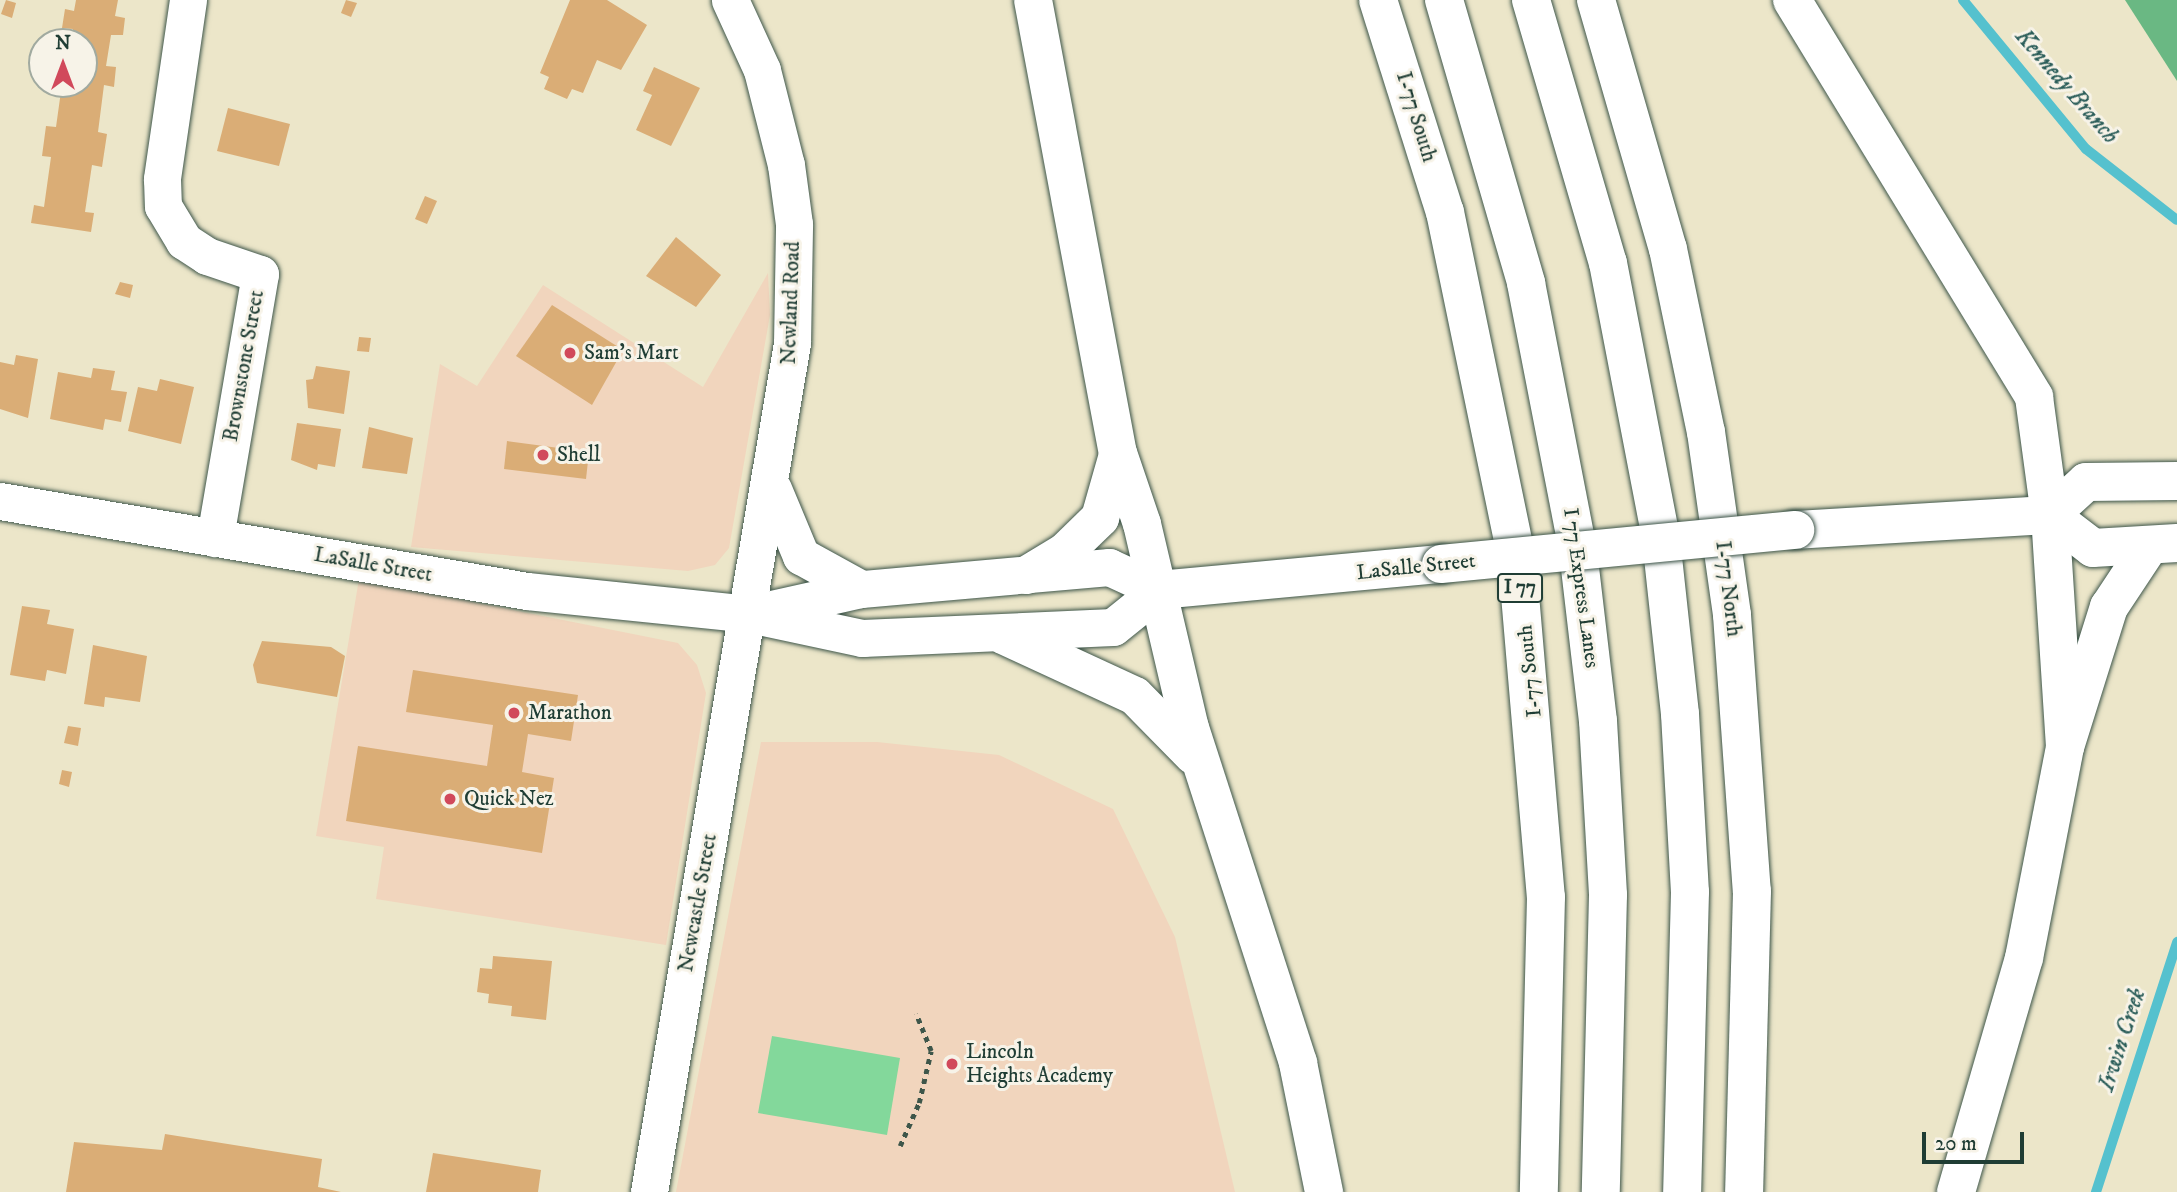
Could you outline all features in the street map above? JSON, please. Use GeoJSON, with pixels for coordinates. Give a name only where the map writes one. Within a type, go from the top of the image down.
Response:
{"type":"FeatureCollection","features":[{"type":"Feature","properties":{"kind":"main road"},"geometry":{"type":"LineString","coordinates":[[1033,0],[1118,453],[1159,590],[1201,764],[1295,1052],[1324,1192]]}},
{"type":"Feature","properties":{"kind":"main road","name":"I-77 South"},"geometry":{"type":"LineString","coordinates":[[1378,0],[1451,236],[1517,560],[1546,897],[1539,1192]]}},
{"type":"Feature","properties":{"kind":"main road","name":"I 77 Express Lanes"},"geometry":{"type":"LineString","coordinates":[[1444,0],[1526,283],[1583,592],[1608,895],[1601,1192]]}},
{"type":"Feature","properties":{"kind":"main road"},"geometry":{"type":"LineString","coordinates":[[1531,0],[1608,263],[1661,540],[1680,714],[1690,892],[1682,1192]]}},
{"type":"Feature","properties":{"kind":"main road","name":"I-77 North"},"geometry":{"type":"LineString","coordinates":[[1595,0],[1668,249],[1706,432],[1732,615],[1752,891],[1744,1192]]}},
{"type":"Feature","properties":{"kind":"main road"},"geometry":{"type":"LineString","coordinates":[[1792,0],[2026,377],[2039,419],[2050,515],[2065,747]]}},
{"type":"Feature","properties":{"kind":"main road"},"geometry":{"type":"LineString","coordinates":[[1027,575],[1065,552],[1100,518],[1118,453]]}},
{"type":"Feature","properties":{"kind":"main road"},"geometry":{"type":"LineString","coordinates":[[2050,515],[2086,482],[2177,481]]}},
{"type":"Feature","properties":{"kind":"main road"},"geometry":{"type":"LineString","coordinates":[[2050,515],[2093,548],[2164,544]]}},
{"type":"Feature","properties":{"kind":"main road","name":"LaSalle Street"},"geometry":{"type":"LineString","coordinates":[[1159,590],[1795,530],[2050,515]]}},
{"type":"Feature","properties":{"kind":"main road"},"geometry":{"type":"LineString","coordinates":[[1956,1192],[2024,958],[2065,747],[2109,607],[2164,544]]}},
{"type":"Feature","properties":{"kind":"main road"},"geometry":{"type":"LineString","coordinates":[[1003,635],[1135,696],[1201,764]]}},
{"type":"Feature","properties":{"kind":"street","name":"Brownstone Street"},"geometry":{"type":"LineString","coordinates":[[188,0],[162,179],[163,206],[184,241],[207,256],[260,274],[215,538]]}},
{"type":"Feature","properties":{"kind":"street","name":"Newland Road"},"geometry":{"type":"LineString","coordinates":[[730,0],[776,117],[793,224],[792,343],[749,614]]}},
{"type":"Feature","properties":{"kind":"street"},"geometry":{"type":"LineString","coordinates":[[772,482],[780,517],[799,553],[829,577],[861,589]]}},
{"type":"Feature","properties":{"kind":"street","name":"LaSalle Street"},"geometry":{"type":"LineString","coordinates":[[0,501],[564,597],[749,614],[862,638],[1003,635],[1113,627],[1159,590],[1109,567],[861,589],[749,614]]}},
{"type":"Feature","properties":{"kind":"street","name":"Newcastle Street"},"geometry":{"type":"LineString","coordinates":[[649,1192],[749,614]]}},
{"type":"Feature","properties":{"kind":"path"},"geometry":{"type":"LineString","coordinates":[[900,1146],[919,1103],[931,1051],[916,1014]]}},
{"type":"Feature","properties":{"kind":"shaded area"},"geometry":{"type":"Polygon","coordinates":[[[768,273],[770,315],[729,548],[715,565],[688,571],[411,547],[440,364],[477,386],[543,285],[703,387],[768,273]]]}},
{"type":"Feature","properties":{"kind":"shaded area"},"geometry":{"type":"Polygon","coordinates":[[[359,579],[678,643],[697,665],[706,693],[666,945],[376,899],[384,847],[316,836],[359,579]]]}},
{"type":"Feature","properties":{"kind":"shaded area","name":"Lincoln Heights Academy"},"geometry":{"type":"Polygon","coordinates":[[[761,742],[877,742],[999,755],[1113,809],[1175,937],[1235,1192],[676,1192],[761,742]]]}},
{"type":"Feature","properties":{"kind":"green space"},"geometry":{"type":"Polygon","coordinates":[[[2125,0],[2177,0],[2177,81],[2125,0]]]}},
{"type":"Feature","properties":{"kind":"green space"},"geometry":{"type":"Polygon","coordinates":[[[772,1036],[900,1058],[887,1135],[758,1113],[772,1036]]]}},
{"type":"Feature","properties":{"kind":"building"},"geometry":{"type":"Polygon","coordinates":[[[6,0],[16,3],[12,18],[1,14],[6,0]]]}},
{"type":"Feature","properties":{"kind":"building"},"geometry":{"type":"Polygon","coordinates":[[[76,0],[118,0],[115,16],[125,18],[123,35],[111,35],[106,66],[116,67],[114,87],[104,85],[98,132],[107,134],[102,167],[92,165],[85,212],[94,213],[91,232],[31,223],[34,205],[44,207],[51,157],[42,156],[46,126],[56,127],[60,98],[98,98],[98,28],[62,28],[65,9],[74,11],[76,0]]]}},
{"type":"Feature","properties":{"kind":"building"},"geometry":{"type":"Polygon","coordinates":[[[346,0],[357,3],[351,17],[341,13],[346,0]]]}},
{"type":"Feature","properties":{"kind":"building"},"geometry":{"type":"Polygon","coordinates":[[[570,0],[607,0],[647,25],[621,70],[597,60],[583,93],[572,89],[567,99],[544,89],[549,77],[540,73],[570,0]]]}},
{"type":"Feature","properties":{"kind":"building"},"geometry":{"type":"Polygon","coordinates":[[[654,67],[700,88],[671,146],[636,130],[652,95],[643,91],[654,67]]]}},
{"type":"Feature","properties":{"kind":"building"},"geometry":{"type":"Polygon","coordinates":[[[228,108],[290,124],[279,166],[217,151],[228,108]]]}},
{"type":"Feature","properties":{"kind":"building"},"geometry":{"type":"Polygon","coordinates":[[[425,196],[437,201],[427,224],[415,219],[425,196]]]}},
{"type":"Feature","properties":{"kind":"building"},"geometry":{"type":"Polygon","coordinates":[[[676,237],[721,275],[696,307],[646,276],[676,237]]]}},
{"type":"Feature","properties":{"kind":"building"},"geometry":{"type":"Polygon","coordinates":[[[120,282],[133,285],[130,298],[115,294],[120,282]]]}},
{"type":"Feature","properties":{"kind":"building","name":"Sam's Mart"},"geometry":{"type":"Polygon","coordinates":[[[552,305],[623,350],[592,405],[516,356],[552,305]]]}},
{"type":"Feature","properties":{"kind":"building"},"geometry":{"type":"Polygon","coordinates":[[[359,337],[371,338],[369,352],[357,351],[359,337]]]}},
{"type":"Feature","properties":{"kind":"building"},"geometry":{"type":"Polygon","coordinates":[[[16,355],[38,359],[28,418],[0,409],[0,362],[14,365],[16,355]]]}},
{"type":"Feature","properties":{"kind":"building"},"geometry":{"type":"Polygon","coordinates":[[[316,366],[350,371],[344,414],[308,408],[306,380],[313,379],[316,366]]]}},
{"type":"Feature","properties":{"kind":"building"},"geometry":{"type":"Polygon","coordinates":[[[93,368],[115,371],[111,390],[127,392],[121,422],[105,419],[103,430],[50,419],[58,372],[91,378],[93,368]]]}},
{"type":"Feature","properties":{"kind":"building"},"geometry":{"type":"Polygon","coordinates":[[[160,379],[194,387],[181,444],[128,431],[138,387],[157,391],[160,379]]]}},
{"type":"Feature","properties":{"kind":"building"},"geometry":{"type":"Polygon","coordinates":[[[297,423],[341,429],[335,467],[318,464],[317,470],[291,460],[297,423]]]}},
{"type":"Feature","properties":{"kind":"building"},"geometry":{"type":"Polygon","coordinates":[[[369,427],[413,438],[407,474],[362,468],[369,427]]]}},
{"type":"Feature","properties":{"kind":"building"},"geometry":{"type":"Polygon","coordinates":[[[507,441],[589,452],[586,479],[504,469],[507,441]]]}},
{"type":"Feature","properties":{"kind":"building"},"geometry":{"type":"Polygon","coordinates":[[[22,606],[50,610],[47,624],[74,629],[66,674],[47,670],[45,681],[10,675],[22,606]]]}},
{"type":"Feature","properties":{"kind":"building"},"geometry":{"type":"Polygon","coordinates":[[[262,641],[331,647],[345,656],[337,697],[257,683],[253,665],[262,641]]]}},
{"type":"Feature","properties":{"kind":"building"},"geometry":{"type":"Polygon","coordinates":[[[93,645],[147,656],[140,702],[105,697],[104,707],[84,704],[93,645]]]}},
{"type":"Feature","properties":{"kind":"building","name":"Quick Nez"},"geometry":{"type":"Polygon","coordinates":[[[413,670],[578,695],[571,741],[528,734],[522,772],[554,778],[542,853],[346,821],[358,746],[487,766],[493,725],[406,712],[413,670]]]}},
{"type":"Feature","properties":{"kind":"building"},"geometry":{"type":"Polygon","coordinates":[[[68,726],[81,728],[78,746],[64,743],[68,726]]]}},
{"type":"Feature","properties":{"kind":"building"},"geometry":{"type":"Polygon","coordinates":[[[62,770],[72,772],[69,787],[59,784],[62,770]]]}},
{"type":"Feature","properties":{"kind":"building"},"geometry":{"type":"Polygon","coordinates":[[[493,956],[552,961],[546,1020],[511,1016],[512,1006],[488,1003],[489,994],[477,992],[480,968],[492,969],[493,956]]]}},
{"type":"Feature","properties":{"kind":"building"},"geometry":{"type":"Polygon","coordinates":[[[165,1134],[322,1159],[318,1187],[341,1192],[66,1192],[74,1142],[162,1150],[165,1134]]]}},
{"type":"Feature","properties":{"kind":"building"},"geometry":{"type":"Polygon","coordinates":[[[433,1153],[541,1170],[538,1192],[426,1192],[433,1153]]]}},
{"type":"Feature","properties":{"kind":"waterway","name":"Kennedy Branch"},"geometry":{"type":"LineString","coordinates":[[1963,0],[2086,149],[2177,220]]}},
{"type":"Feature","properties":{"kind":"waterway","name":"Irwin Creek"},"geometry":{"type":"LineString","coordinates":[[2096,1192],[2177,942]]}},
{"type":"Feature","properties":{"kind":"place","name":"Sam's Mart"},"geometry":{"type":"Point","coordinates":[570,353]}},
{"type":"Feature","properties":{"kind":"place","name":"Shell"},"geometry":{"type":"Point","coordinates":[543,455]}},
{"type":"Feature","properties":{"kind":"place","name":"Marathon"},"geometry":{"type":"Point","coordinates":[514,713]}},
{"type":"Feature","properties":{"kind":"place","name":"Quick Nez"},"geometry":{"type":"Point","coordinates":[450,799]}},
{"type":"Feature","properties":{"kind":"place","name":"Lincoln Heights Academy"},"geometry":{"type":"Point","coordinates":[952,1064]}}]}
